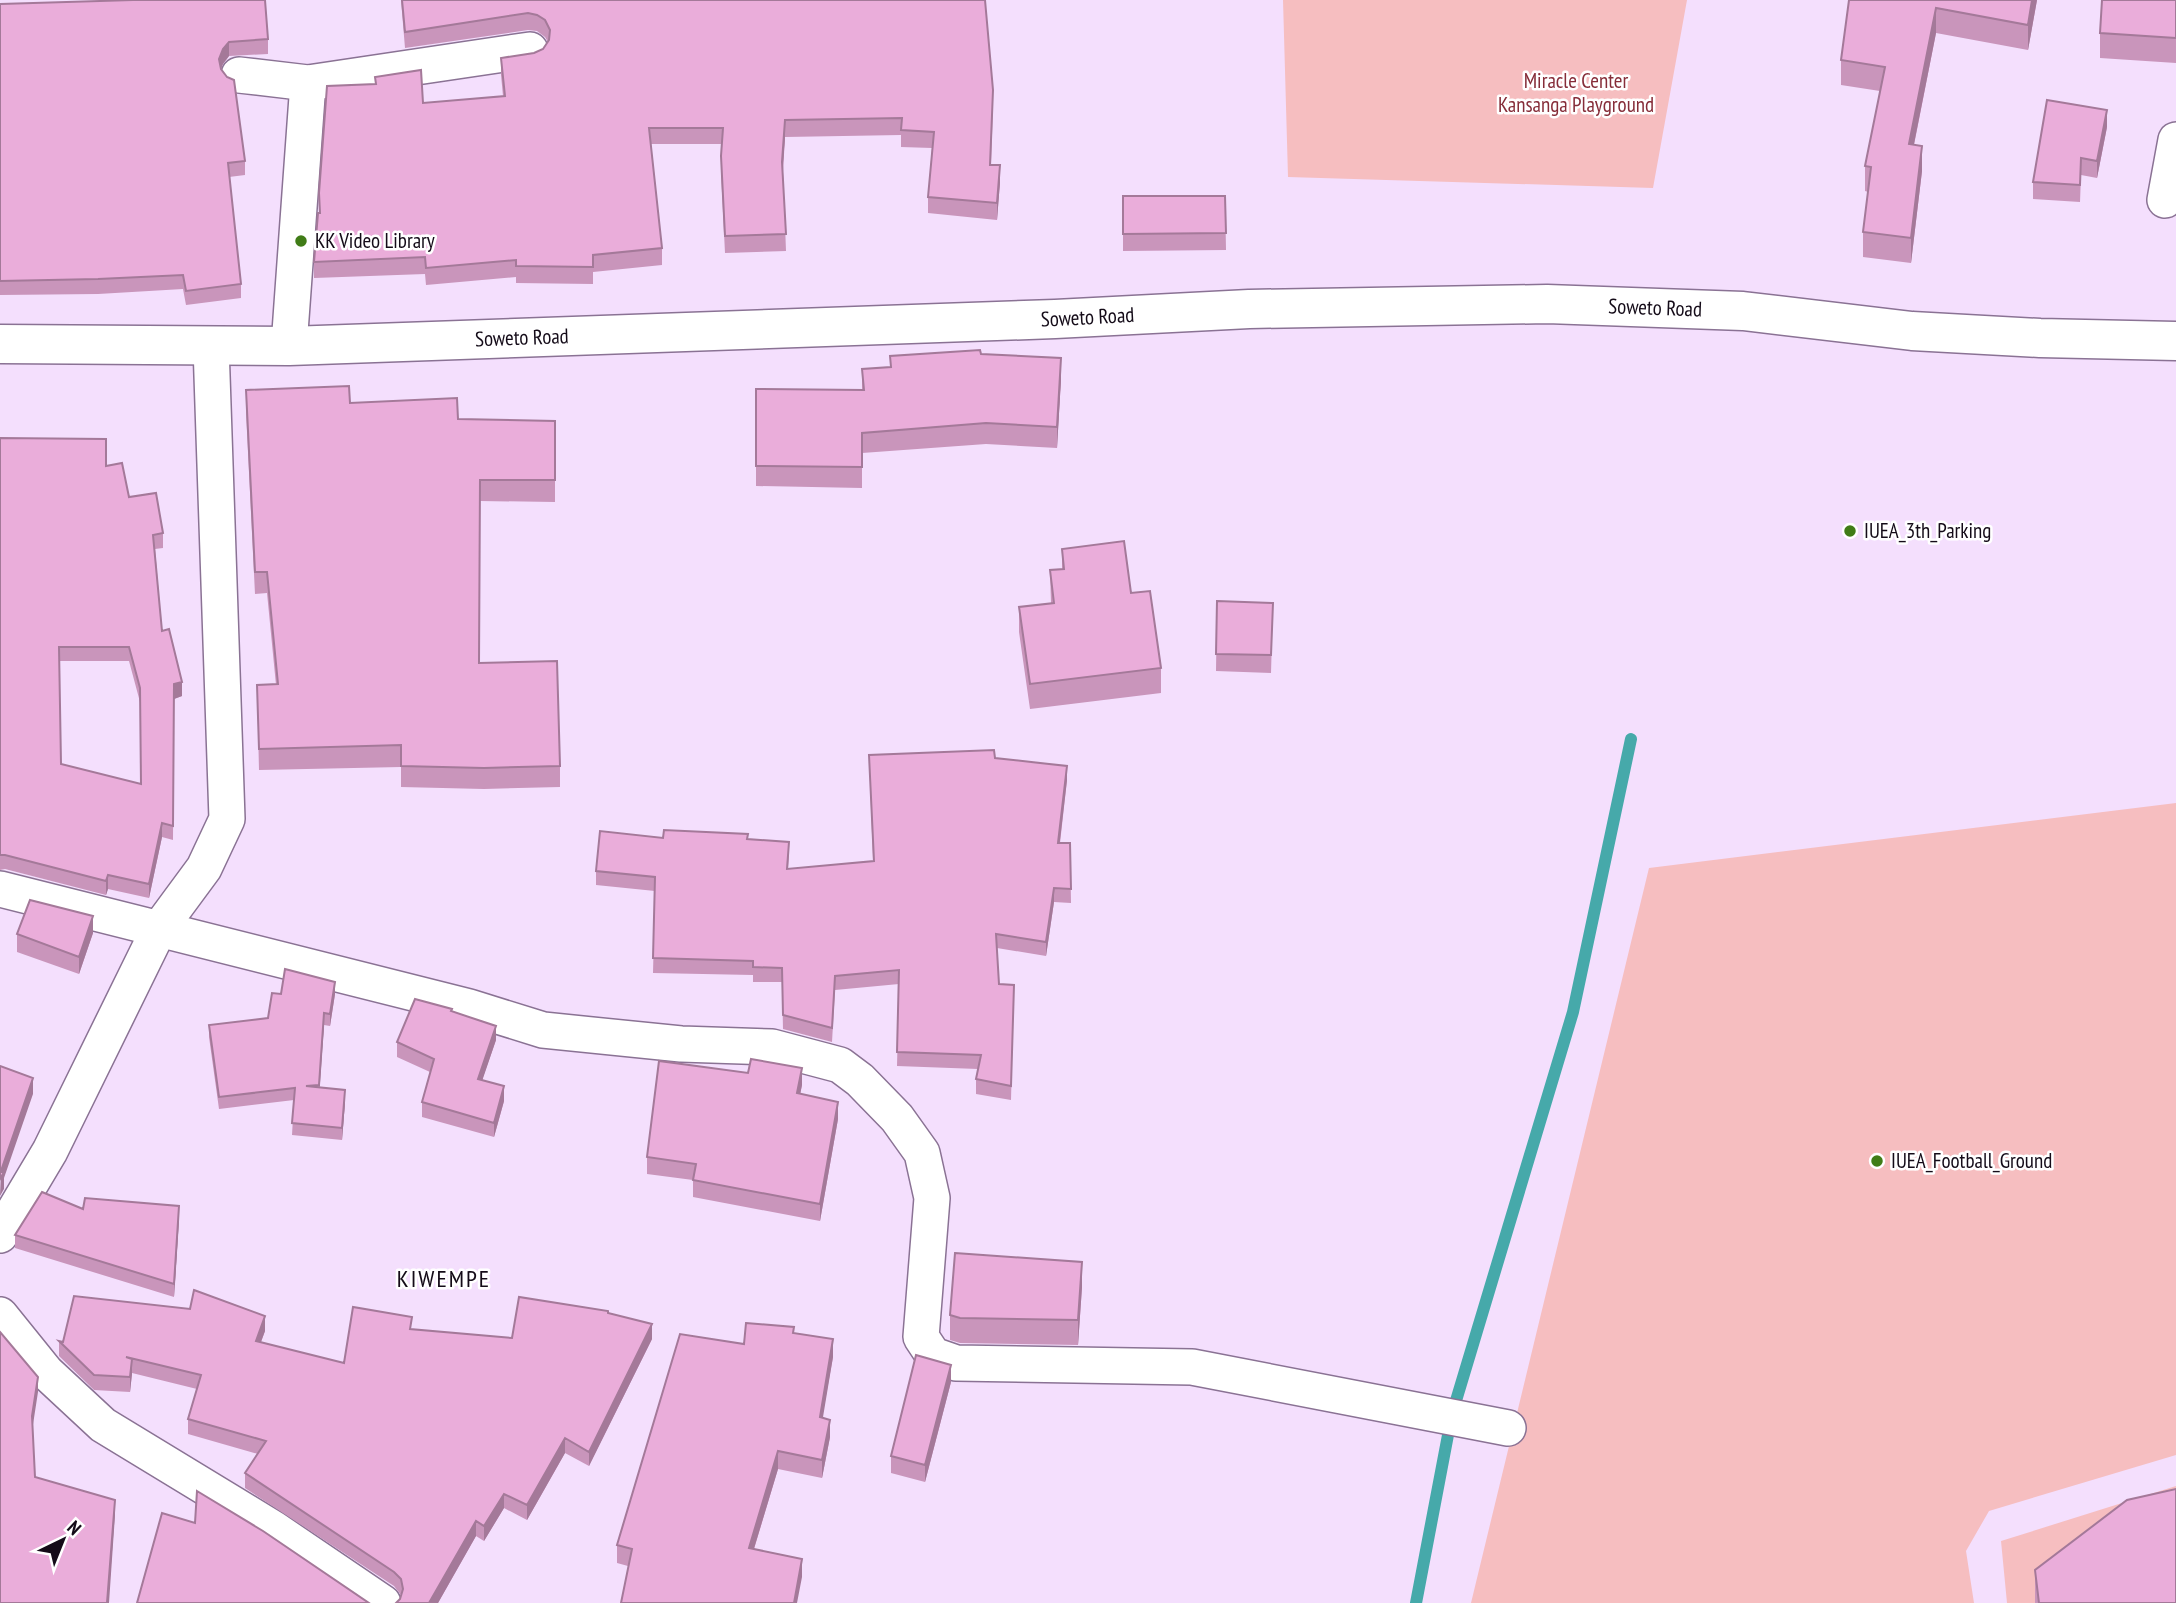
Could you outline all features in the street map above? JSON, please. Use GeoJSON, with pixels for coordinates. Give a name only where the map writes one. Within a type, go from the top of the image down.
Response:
{"type":"FeatureCollection","features":[{"type":"Feature","properties":{"kind":"street"},"geometry":{"type":"LineString","coordinates":[[239,75],[308,83],[530,50]]}},
{"type":"Feature","properties":{"kind":"street"},"geometry":{"type":"LineString","coordinates":[[289,346],[308,83]]}},
{"type":"Feature","properties":{"kind":"street"},"geometry":{"type":"LineString","coordinates":[[2165,200],[2176,140]]}},
{"type":"Feature","properties":{"kind":"street","name":"Soweto Road"},"geometry":{"type":"LineString","coordinates":[[0,344],[289,346],[959,323],[1249,309],[1546,304],[1744,311],[1924,331],[2040,338],[2176,341]]}},
{"type":"Feature","properties":{"kind":"street"},"geometry":{"type":"LineString","coordinates":[[0,1235],[50,1151],[159,929],[204,868],[227,819],[211,346]]}},
{"type":"Feature","properties":{"kind":"street"},"geometry":{"type":"LineString","coordinates":[[0,889],[469,1007],[543,1030],[681,1044],[772,1047],[841,1065],[888,1109],[922,1153],[932,1198],[921,1337],[933,1355],[956,1363],[1192,1367],[1508,1428]]}},
{"type":"Feature","properties":{"kind":"street"},"geometry":{"type":"LineString","coordinates":[[0,1315],[46,1372],[103,1425],[274,1529],[383,1603]]}},
{"type":"Feature","properties":{"kind":"green space","name":"Miracle Center Kansanga Playground"},"geometry":{"type":"Polygon","coordinates":[[[1283,0],[1687,0],[1653,188],[1288,177],[1283,0]]]}},
{"type":"Feature","properties":{"kind":"green space","name":"IUEA_Football_Ground"},"geometry":{"type":"Polygon","coordinates":[[[2176,803],[2176,1455],[1989,1511],[1966,1551],[1974,1603],[1471,1603],[1649,868],[2176,803]]]}},
{"type":"Feature","properties":{"kind":"green space"},"geometry":{"type":"Polygon","coordinates":[[[2176,1486],[2176,1603],[2007,1603],[2001,1541],[2176,1486]]]}},
{"type":"Feature","properties":{"kind":"building"},"geometry":{"type":"Polygon","coordinates":[[[265,0],[268,39],[229,42],[219,59],[221,69],[227,77],[234,80],[245,161],[228,163],[241,284],[186,291],[183,275],[0,281],[0,4],[265,0]]]}},
{"type":"Feature","properties":{"kind":"building"},"geometry":{"type":"Polygon","coordinates":[[[402,0],[985,0],[993,90],[990,165],[1000,165],[997,203],[928,197],[934,132],[901,130],[902,118],[785,120],[782,162],[786,234],[725,236],[721,156],[723,128],[649,128],[662,248],[593,255],[593,267],[516,266],[516,260],[426,268],[425,257],[314,262],[320,213],[327,86],[376,84],[375,77],[421,70],[423,103],[505,96],[501,58],[534,53],[543,49],[549,40],[550,30],[545,20],[528,13],[405,32],[402,0]]]}},
{"type":"Feature","properties":{"kind":"building"},"geometry":{"type":"Polygon","coordinates":[[[1849,0],[2032,0],[2028,25],[1936,8],[1909,144],[1922,146],[1911,238],[1863,232],[1871,167],[1865,166],[1885,67],[1841,60],[1849,0]]]}},
{"type":"Feature","properties":{"kind":"building"},"geometry":{"type":"Polygon","coordinates":[[[2102,0],[2176,0],[2176,38],[2100,33],[2102,0]]]}},
{"type":"Feature","properties":{"kind":"building"},"geometry":{"type":"Polygon","coordinates":[[[2047,100],[2107,110],[2097,161],[2081,158],[2080,185],[2033,182],[2047,100]]]}},
{"type":"Feature","properties":{"kind":"building"},"geometry":{"type":"Polygon","coordinates":[[[1123,196],[1225,196],[1226,233],[1123,234],[1123,196]]]}},
{"type":"Feature","properties":{"kind":"building"},"geometry":{"type":"Polygon","coordinates":[[[980,350],[981,354],[1061,358],[1057,427],[986,423],[862,433],[862,467],[756,466],[756,389],[864,390],[862,369],[891,367],[890,356],[980,350]]]}},
{"type":"Feature","properties":{"kind":"building"},"geometry":{"type":"Polygon","coordinates":[[[349,386],[350,403],[457,398],[458,419],[555,421],[555,480],[480,480],[479,663],[557,661],[560,766],[401,766],[401,745],[259,749],[257,685],[278,684],[267,572],[255,572],[246,390],[349,386]]]}},
{"type":"Feature","properties":{"kind":"building"},"geometry":{"type":"Polygon","coordinates":[[[0,438],[106,439],[106,466],[122,463],[129,497],[156,493],[163,533],[153,535],[162,631],[169,629],[182,682],[174,684],[173,826],[162,823],[149,884],[108,875],[106,881],[0,855],[0,438]],[[59,647],[61,764],[141,784],[140,688],[129,647],[59,647]]]}},
{"type":"Feature","properties":{"kind":"building"},"geometry":{"type":"Polygon","coordinates":[[[1124,541],[1131,593],[1150,591],[1161,668],[1030,684],[1019,607],[1054,603],[1050,570],[1064,569],[1062,549],[1124,541]]]}},
{"type":"Feature","properties":{"kind":"building"},"geometry":{"type":"Polygon","coordinates":[[[1217,601],[1273,603],[1271,655],[1216,654],[1217,601]]]}},
{"type":"Feature","properties":{"kind":"building"},"geometry":{"type":"Polygon","coordinates":[[[994,750],[995,758],[1067,766],[1058,843],[1070,843],[1071,889],[1054,888],[1046,942],[996,934],[999,984],[1014,985],[1011,1086],[976,1079],[981,1055],[897,1052],[899,970],[835,976],[832,1028],[783,1015],[782,968],[753,967],[753,961],[653,958],[655,877],[596,871],[600,831],[663,838],[664,830],[748,834],[747,839],[789,842],[787,869],[874,861],[869,755],[994,750]]]}},
{"type":"Feature","properties":{"kind":"building"},"geometry":{"type":"Polygon","coordinates":[[[30,900],[93,916],[79,957],[17,934],[30,900]]]}},
{"type":"Feature","properties":{"kind":"building"},"geometry":{"type":"Polygon","coordinates":[[[285,969],[335,982],[330,1014],[324,1013],[319,1085],[306,1086],[345,1090],[342,1128],[292,1123],[295,1088],[219,1097],[209,1025],[268,1018],[272,993],[281,994],[285,969]]]}},
{"type":"Feature","properties":{"kind":"building"},"geometry":{"type":"Polygon","coordinates":[[[415,999],[452,1009],[451,1011],[496,1026],[478,1079],[504,1086],[494,1123],[422,1102],[434,1059],[397,1042],[415,999]]]}},
{"type":"Feature","properties":{"kind":"building"},"geometry":{"type":"Polygon","coordinates":[[[751,1059],[802,1068],[797,1093],[838,1102],[820,1204],[693,1180],[696,1164],[647,1157],[659,1061],[748,1073],[751,1059]]]}},
{"type":"Feature","properties":{"kind":"building"},"geometry":{"type":"Polygon","coordinates":[[[0,1066],[33,1078],[0,1179],[0,1066]]]}},
{"type":"Feature","properties":{"kind":"building"},"geometry":{"type":"Polygon","coordinates":[[[42,1192],[83,1209],[85,1198],[179,1206],[174,1284],[15,1235],[42,1192]]]}},
{"type":"Feature","properties":{"kind":"building"},"geometry":{"type":"Polygon","coordinates":[[[955,1253],[1082,1262],[1078,1320],[960,1318],[950,1315],[955,1253]]]}},
{"type":"Feature","properties":{"kind":"building"},"geometry":{"type":"Polygon","coordinates":[[[194,1290],[265,1316],[256,1341],[344,1363],[353,1307],[412,1317],[410,1329],[512,1338],[519,1297],[608,1311],[652,1324],[589,1452],[565,1438],[527,1505],[504,1494],[484,1526],[476,1521],[429,1603],[396,1603],[403,1589],[401,1579],[394,1572],[245,1473],[266,1441],[188,1419],[201,1375],[126,1357],[132,1359],[130,1377],[94,1375],[59,1341],[63,1342],[74,1296],[190,1309],[194,1290]]]}},
{"type":"Feature","properties":{"kind":"building"},"geometry":{"type":"Polygon","coordinates":[[[746,1323],[794,1327],[793,1333],[833,1339],[820,1417],[830,1420],[822,1460],[778,1451],[749,1548],[802,1559],[794,1603],[621,1603],[632,1549],[617,1545],[680,1334],[744,1344],[746,1323]]]}},
{"type":"Feature","properties":{"kind":"building"},"geometry":{"type":"Polygon","coordinates":[[[0,1332],[38,1377],[32,1416],[35,1477],[115,1500],[107,1603],[0,1603],[0,1332]]]}},
{"type":"Feature","properties":{"kind":"building"},"geometry":{"type":"Polygon","coordinates":[[[916,1355],[951,1365],[925,1465],[891,1456],[916,1355]]]}},
{"type":"Feature","properties":{"kind":"building"},"geometry":{"type":"Polygon","coordinates":[[[2176,1489],[2176,1603],[2039,1603],[2035,1570],[2127,1500],[2176,1489]]]}},
{"type":"Feature","properties":{"kind":"building"},"geometry":{"type":"Polygon","coordinates":[[[197,1491],[263,1531],[369,1603],[137,1603],[162,1513],[195,1523],[197,1491]]]}},
{"type":"Feature","properties":{"kind":"waterway"},"geometry":{"type":"LineString","coordinates":[[1416,1603],[1452,1414],[1573,1012],[1631,739]]}},
{"type":"Feature","properties":{"kind":"place","name":"KK Video Library"},"geometry":{"type":"Point","coordinates":[301,241]}},
{"type":"Feature","properties":{"kind":"place","name":"IUEA_3th_Parking"},"geometry":{"type":"Point","coordinates":[1850,531]}},
{"type":"Feature","properties":{"kind":"place","name":"IUEA_Football_Ground"},"geometry":{"type":"Point","coordinates":[1877,1161]}},
{"type":"Feature","properties":{"kind":"district","name":"KIWEMPE"},"geometry":{"type":"Point","coordinates":[444,1279]}}]}
